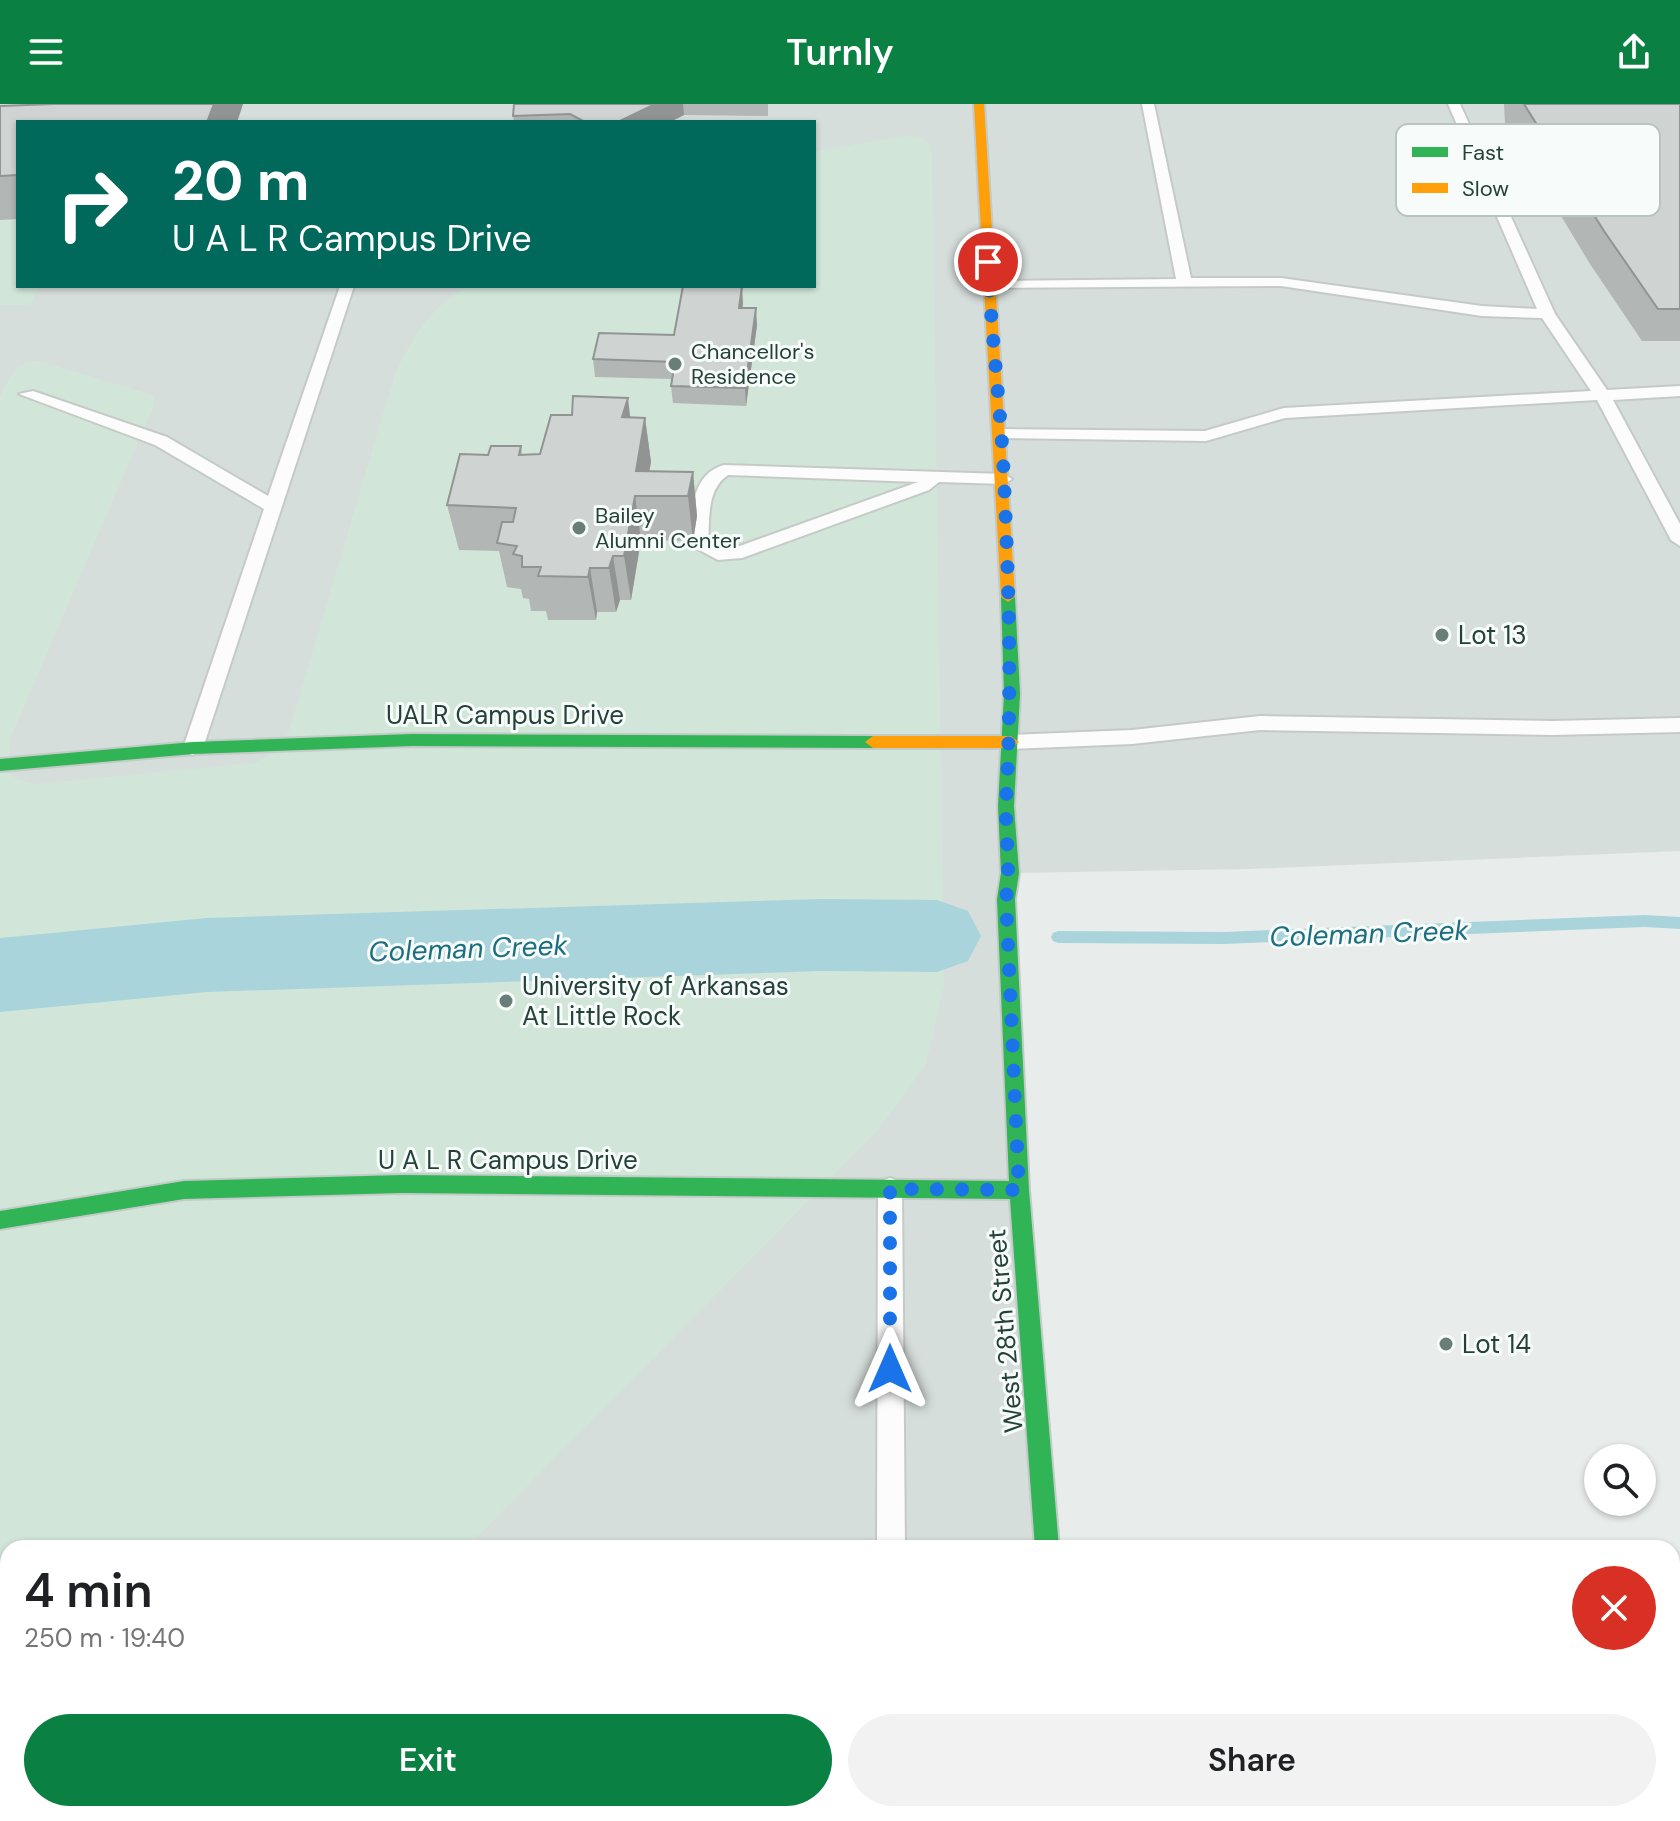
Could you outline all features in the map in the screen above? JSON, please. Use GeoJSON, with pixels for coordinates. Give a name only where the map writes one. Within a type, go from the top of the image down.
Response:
{"type":"FeatureCollection","features":[{"type":"Feature","properties":{"kind":"street","name":"West 28th Street"},"geometry":{"type":"LineString","coordinates":[[979,104],[1004,479],[1011,742],[1006,806],[1010,873],[1006,899],[1019,1190],[1046,1540]]}},
{"type":"Feature","properties":{"kind":"street","name":"UALR Campus Drive"},"geometry":{"type":"LineString","coordinates":[[0,765],[193,748],[412,740],[1011,742]]}},
{"type":"Feature","properties":{"kind":"street","name":"U A L R Campus Drive"},"geometry":{"type":"LineString","coordinates":[[0,1220],[184,1190],[402,1184],[1019,1190]]}},
{"type":"Feature","properties":{"kind":"lane"},"geometry":{"type":"LineString","coordinates":[[1148,104],[1184,281]]}},
{"type":"Feature","properties":{"kind":"lane"},"geometry":{"type":"LineString","coordinates":[[1454,104],[1463,124]]}},
{"type":"Feature","properties":{"kind":"lane"},"geometry":{"type":"LineString","coordinates":[[1504,216],[1547,314],[1602,395],[1680,540]]}},
{"type":"Feature","properties":{"kind":"lane"},"geometry":{"type":"LineString","coordinates":[[989,285],[1281,282],[1482,311],[1547,314]]}},
{"type":"Feature","properties":{"kind":"lane"},"geometry":{"type":"LineString","coordinates":[[193,748],[346,288]]}},
{"type":"Feature","properties":{"kind":"lane"},"geometry":{"type":"LineString","coordinates":[[1001,434],[1206,436],[1284,413],[1680,391]]}},
{"type":"Feature","properties":{"kind":"lane"},"geometry":{"type":"LineString","coordinates":[[27,394],[161,441],[274,507]]}},
{"type":"Feature","properties":{"kind":"lane"},"geometry":{"type":"LineString","coordinates":[[935,477],[923,486],[736,554],[718,554],[699,545],[704,486],[711,476],[724,470],[1004,479]]}},
{"type":"Feature","properties":{"kind":"lane"},"geometry":{"type":"LineString","coordinates":[[1011,742],[1132,737],[1219,727],[1291,724],[1553,728],[1680,725]]}},
{"type":"Feature","properties":{"kind":"lane"},"geometry":{"type":"LineString","coordinates":[[890,1189],[891,1540]]}},
{"type":"Feature","properties":{"kind":"shaded area","name":"University of Arkansas At Little Rock"},"geometry":{"type":"Polygon","coordinates":[[[0,104],[1680,104],[1680,851],[1250,869],[1010,873],[1047,1540],[0,1540],[0,104]]]}},
{"type":"Feature","properties":{"kind":"green space"},"geometry":{"type":"Polygon","coordinates":[[[903,136],[922,138],[931,146],[944,985],[926,1064],[876,1132],[474,1540],[0,1540],[0,397],[10,378],[18,367],[38,361],[146,393],[154,397],[154,405],[11,736],[7,771],[18,780],[37,784],[255,763],[280,748],[290,728],[395,374],[416,335],[434,313],[466,288],[816,288],[816,152],[903,136]]]}},
{"type":"Feature","properties":{"kind":"green space"},"geometry":{"type":"Polygon","coordinates":[[[16,219],[16,288],[38,288],[30,305],[0,305],[0,220],[16,219]]]}},
{"type":"Feature","properties":{"kind":"building"},"geometry":{"type":"Polygon","coordinates":[[[214,104],[208,120],[16,120],[16,175],[0,176],[0,106],[214,104]]]}},
{"type":"Feature","properties":{"kind":"building"},"geometry":{"type":"Polygon","coordinates":[[[514,104],[655,104],[622,120],[581,120],[570,114],[513,116],[514,104]]]}},
{"type":"Feature","properties":{"kind":"building"},"geometry":{"type":"Polygon","coordinates":[[[1524,104],[1680,104],[1680,309],[1658,309],[1595,216],[1660,216],[1660,124],[1537,124],[1524,104]]]}},
{"type":"Feature","properties":{"kind":"building","name":"Chancellor's Residence"},"geometry":{"type":"Polygon","coordinates":[[[683,288],[742,288],[739,308],[756,308],[745,388],[671,386],[675,362],[593,359],[599,333],[674,335],[683,288]]]}},
{"type":"Feature","properties":{"kind":"building"},"geometry":{"type":"Polygon","coordinates":[[[573,396],[628,398],[622,417],[645,418],[636,471],[693,472],[688,496],[635,496],[624,556],[613,556],[609,568],[590,568],[588,577],[538,576],[541,567],[522,567],[522,556],[513,554],[517,546],[497,543],[502,522],[513,522],[516,508],[447,505],[460,454],[488,455],[491,446],[521,446],[519,455],[540,454],[551,415],[572,415],[573,396]]]}},
{"type":"Feature","properties":{"kind":"waterway","name":"Coleman Creek"},"geometry":{"type":"LineString","coordinates":[[1058,937],[1223,938],[1645,921],[1680,923]]}},
{"type":"Feature","properties":{"kind":"waterway","name":"Coleman Creek"},"geometry":{"type":"LineString","coordinates":[[0,975],[207,955],[821,935],[937,936]]}},
{"type":"Feature","properties":{"kind":"traffic: fast"},"geometry":{"type":"LineString","coordinates":[[1008,597],[1012,694],[1006,806],[1010,873],[1006,899],[1019,1190],[1046,1540]]}},
{"type":"Feature","properties":{"kind":"traffic: fast"},"geometry":{"type":"LineString","coordinates":[[0,765],[193,748],[412,740],[873,742]]}},
{"type":"Feature","properties":{"kind":"traffic: fast"},"geometry":{"type":"LineString","coordinates":[[0,1220],[184,1190],[402,1184],[1019,1190]]}},
{"type":"Feature","properties":{"kind":"traffic: slow"},"geometry":{"type":"LineString","coordinates":[[979,104],[1008,597]]}},
{"type":"Feature","properties":{"kind":"traffic: slow"},"geometry":{"type":"LineString","coordinates":[[873,742],[1011,742]]}},
{"type":"Feature","properties":{"kind":"place","name":"Chancellor's Residence"},"geometry":{"type":"Point","coordinates":[675,364]}},
{"type":"Feature","properties":{"kind":"place","name":"Bailey Alumni Center"},"geometry":{"type":"Point","coordinates":[579,528]}},
{"type":"Feature","properties":{"kind":"place","name":"Lot 13"},"geometry":{"type":"Point","coordinates":[1442,635]}},
{"type":"Feature","properties":{"kind":"place","name":"University of Arkansas At Little Rock"},"geometry":{"type":"Point","coordinates":[506,1001]}},
{"type":"Feature","properties":{"kind":"place","name":"Lot 14"},"geometry":{"type":"Point","coordinates":[1446,1344]}},
{"type":"Feature","properties":{"kind":"route"},"geometry":{"type":"LineString","coordinates":[[890,1369],[890,1189],[1019,1190],[1006,899],[1010,873],[1006,806],[1012,694],[1009,602],[1004,479],[988,262]]}}]}
